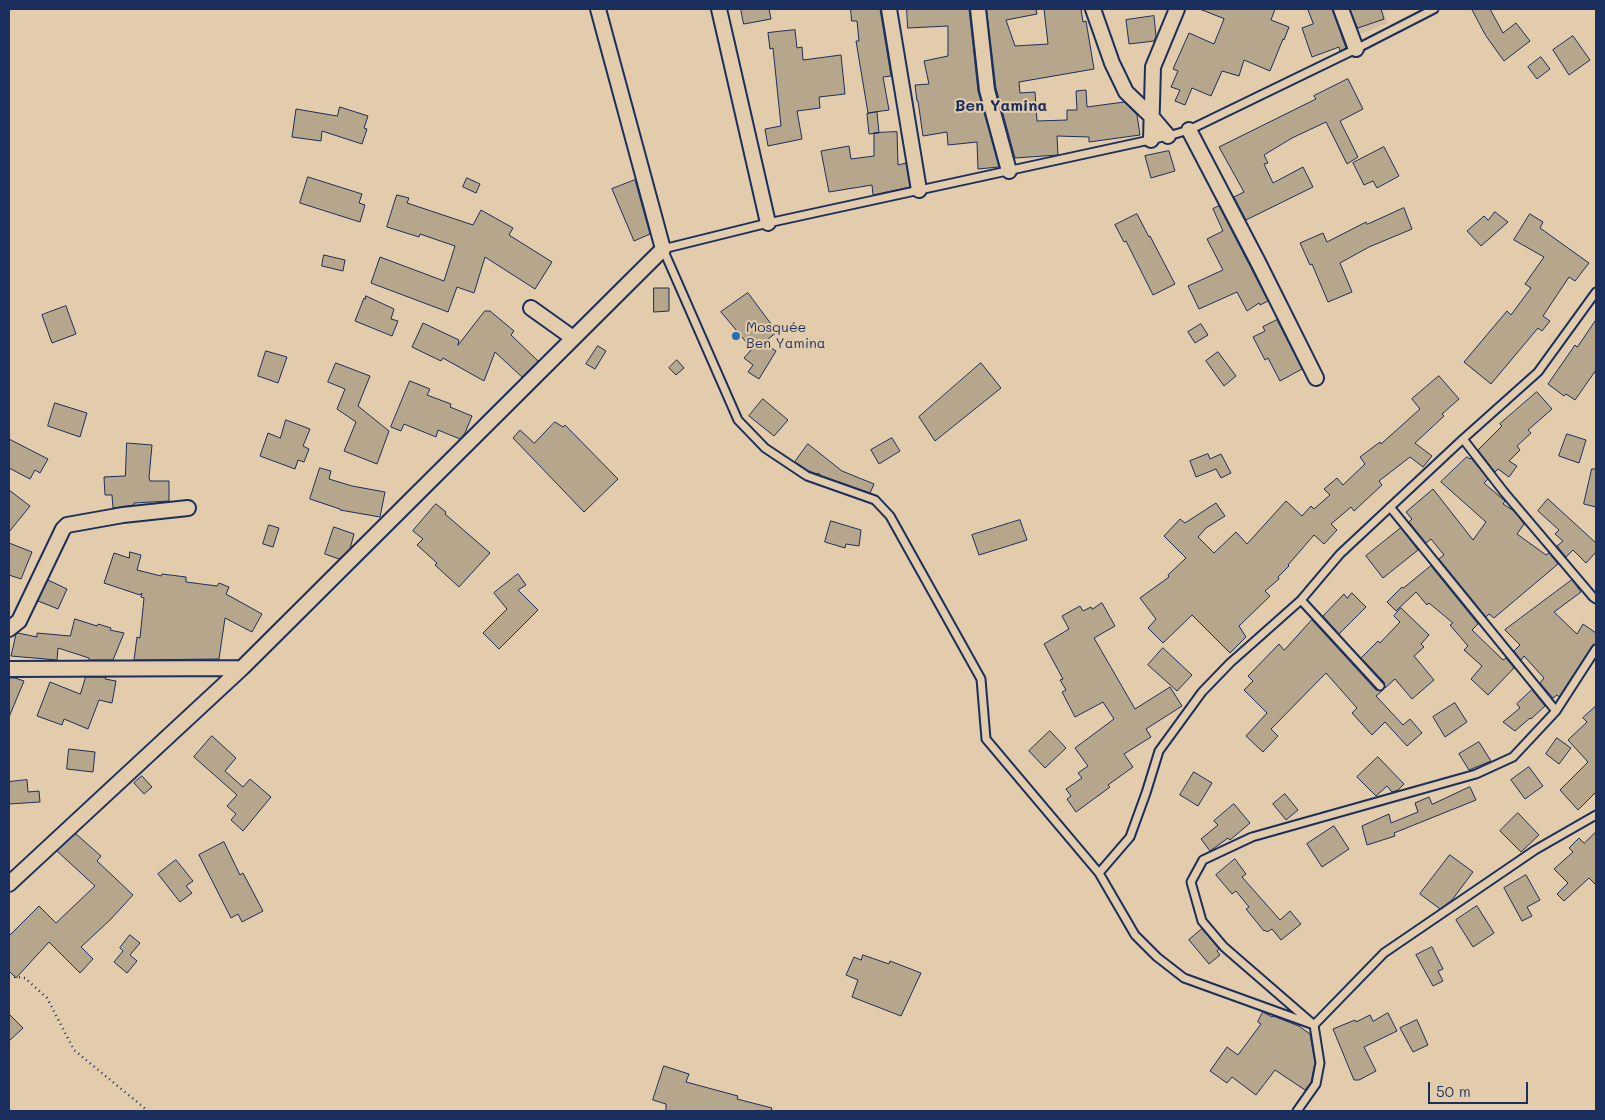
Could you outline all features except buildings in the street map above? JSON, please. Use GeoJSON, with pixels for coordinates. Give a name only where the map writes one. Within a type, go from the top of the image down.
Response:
{"type":"FeatureCollection","features":[{"type":"Feature","properties":{"kind":"street"},"geometry":{"type":"LineString","coordinates":[[9,884],[242,668],[663,249],[598,9]]}},
{"type":"Feature","properties":{"kind":"street"},"geometry":{"type":"LineString","coordinates":[[719,9],[768,223]]}},
{"type":"Feature","properties":{"kind":"street"},"geometry":{"type":"LineString","coordinates":[[888,9],[919,190]]}},
{"type":"Feature","properties":{"kind":"street"},"geometry":{"type":"LineString","coordinates":[[978,9],[987,90],[1009,171]]}},
{"type":"Feature","properties":{"kind":"street"},"geometry":{"type":"LineString","coordinates":[[1093,9],[1112,63],[1126,92],[1151,116],[1168,136]]}},
{"type":"Feature","properties":{"kind":"street"},"geometry":{"type":"LineString","coordinates":[[1151,140],[1153,66],[1177,9]]}},
{"type":"Feature","properties":{"kind":"street"},"geometry":{"type":"LineString","coordinates":[[1340,9],[1356,49]]}},
{"type":"Feature","properties":{"kind":"street"},"geometry":{"type":"LineString","coordinates":[[1189,130],[1316,378]]}},
{"type":"Feature","properties":{"kind":"street"},"geometry":{"type":"LineString","coordinates":[[531,308],[574,338]]}},
{"type":"Feature","properties":{"kind":"street"},"geometry":{"type":"LineString","coordinates":[[9,629],[19,621],[63,529],[67,525],[123,515],[188,508]]}},
{"type":"Feature","properties":{"kind":"street"},"geometry":{"type":"LineString","coordinates":[[9,668],[242,668]]}},
{"type":"Feature","properties":{"kind":"lane"},"geometry":{"type":"LineString","coordinates":[[1314,1025],[1184,978],[1157,957],[1135,935],[1099,873],[986,739],[981,679],[890,516],[875,500],[808,476],[765,448],[738,420],[663,249],[768,223],[1151,140],[1189,130],[1434,9]]}},
{"type":"Feature","properties":{"kind":"lane"},"geometry":{"type":"LineString","coordinates":[[1099,873],[1130,837],[1159,751],[1202,692],[1230,663],[1301,600],[1340,554],[1390,506],[1538,372],[1596,292]]}},
{"type":"Feature","properties":{"kind":"lane"},"geometry":{"type":"LineString","coordinates":[[1463,439],[1504,492],[1596,599]]}},
{"type":"Feature","properties":{"kind":"lane"},"geometry":{"type":"LineString","coordinates":[[1390,506],[1556,712]]}},
{"type":"Feature","properties":{"kind":"lane"},"geometry":{"type":"LineString","coordinates":[[1301,600],[1380,686]]}},
{"type":"Feature","properties":{"kind":"lane"},"geometry":{"type":"LineString","coordinates":[[1296,1111],[1316,1084],[1320,1063],[1314,1025],[1224,948],[1202,921],[1191,882],[1203,860],[1252,837],[1476,774],[1513,757],[1556,712],[1596,649]]}},
{"type":"Feature","properties":{"kind":"lane"},"geometry":{"type":"LineString","coordinates":[[1314,1025],[1384,952],[1535,850],[1596,815]]}},
{"type":"Feature","properties":{"kind":"path"},"geometry":{"type":"LineString","coordinates":[[9,976],[26,978],[47,998],[74,1050],[148,1111]]}},
{"type":"Feature","properties":{"kind":"shaded area"},"geometry":{"type":"Polygon","coordinates":[[[1344,9],[1382,9],[1388,23],[1353,37],[1344,9]]]}},
{"type":"Feature","properties":{"kind":"place","name":"Mosquée Ben Yamina"},"geometry":{"type":"Point","coordinates":[736,336]}},
{"type":"Feature","properties":{"kind":"district","name":"Ben Yamina"},"geometry":{"type":"Point","coordinates":[1001,106]}}]}
